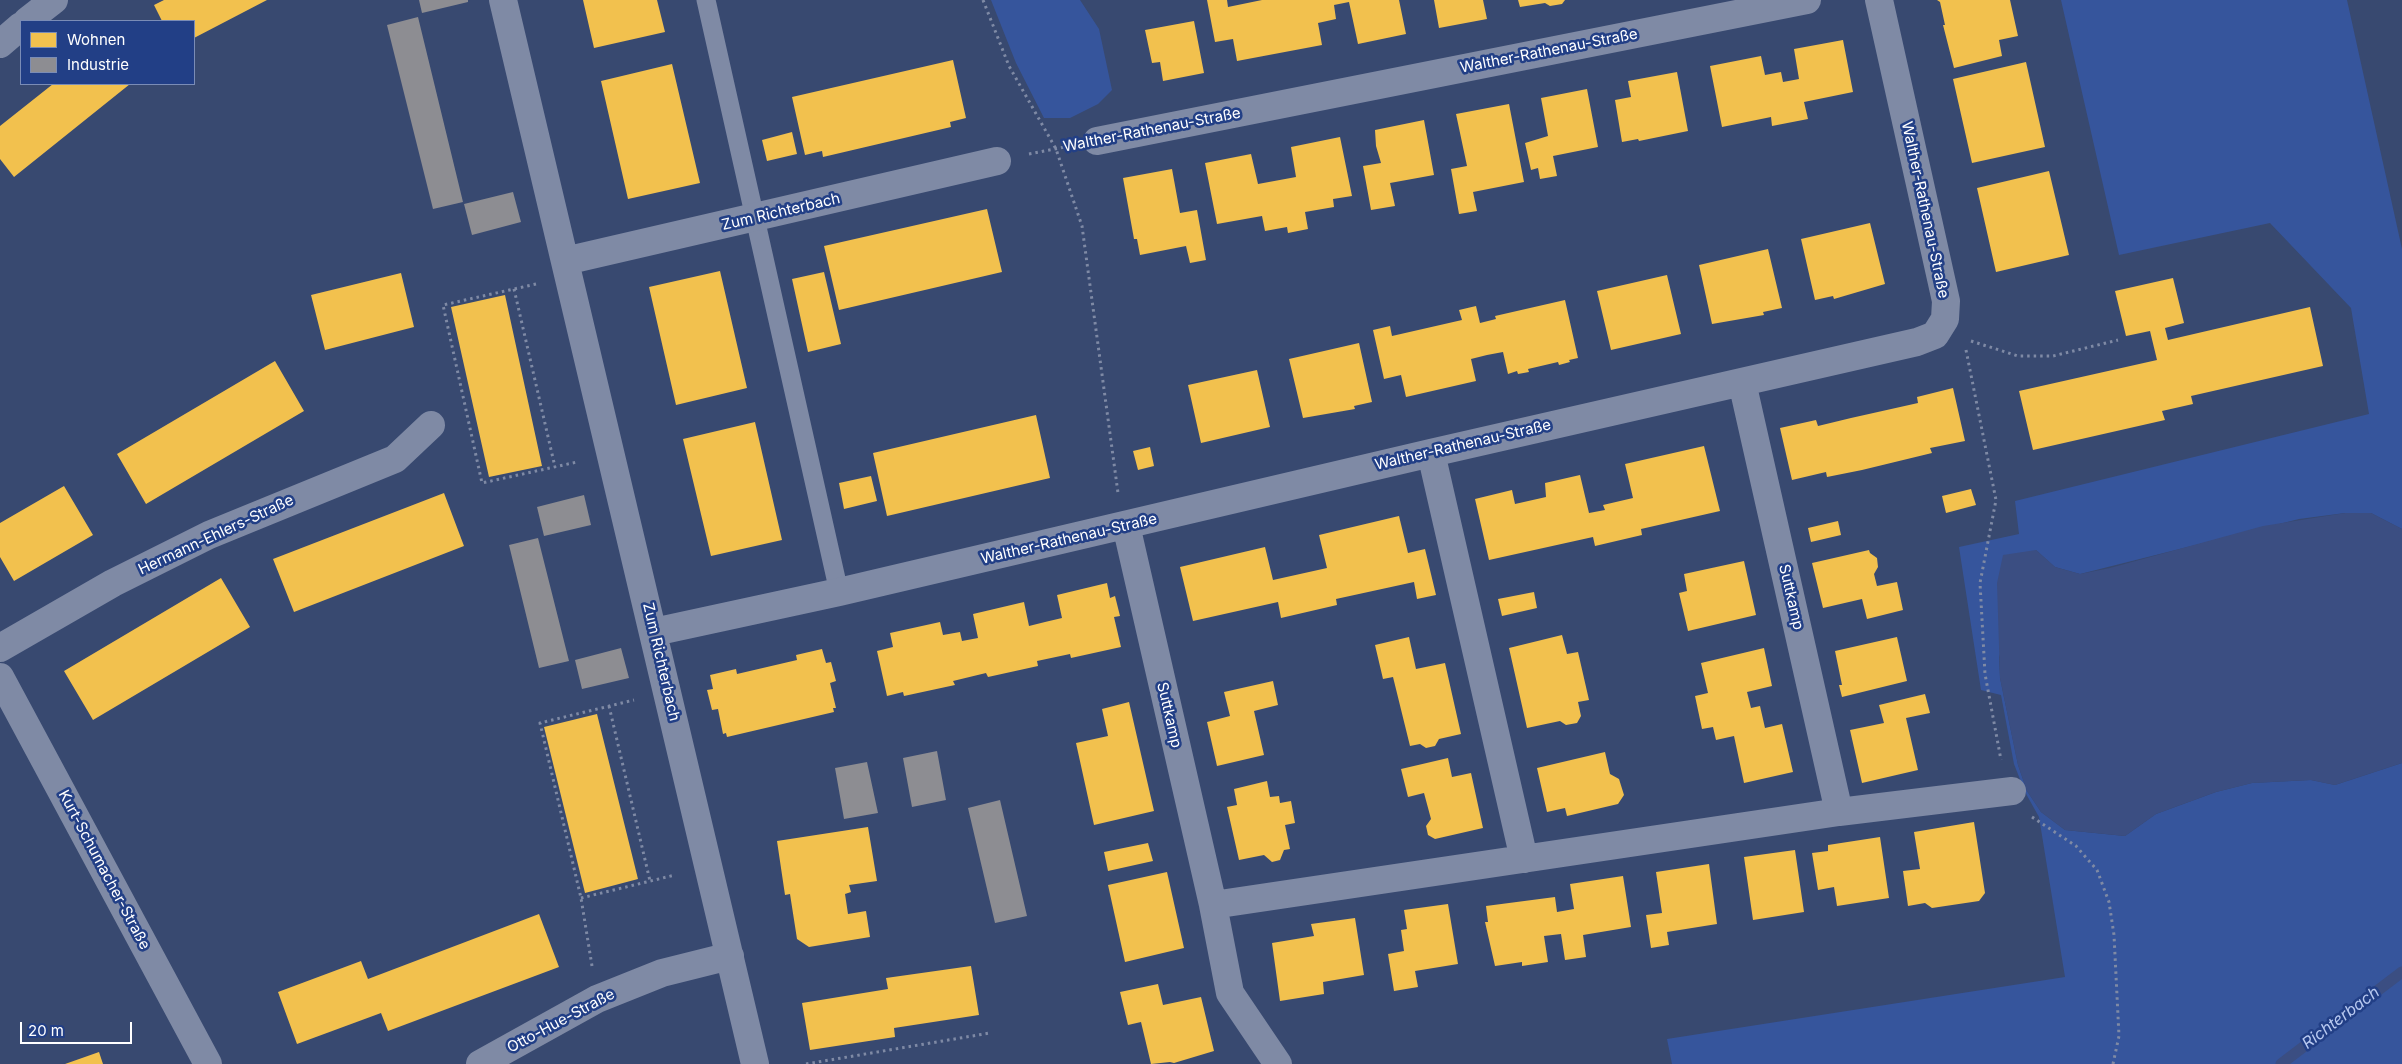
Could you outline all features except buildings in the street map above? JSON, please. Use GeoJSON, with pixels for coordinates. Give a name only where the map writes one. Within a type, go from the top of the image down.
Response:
{"type":"FeatureCollection","features":[{"type":"Feature","properties":{"kind":"street"},"geometry":{"type":"LineString","coordinates":[[28,20],[54,0]]}},
{"type":"Feature","properties":{"kind":"street","name":"Zum Richterbach"},"geometry":{"type":"LineString","coordinates":[[503,0],[669,692],[755,1064]]}},
{"type":"Feature","properties":{"kind":"street","name":"Walther-Rathenau-Straße"},"geometry":{"type":"LineString","coordinates":[[1097,141],[1807,0]]}},
{"type":"Feature","properties":{"kind":"street","name":"Walther-Rathenau-Straße"},"geometry":{"type":"LineString","coordinates":[[654,632],[839,592],[1126,526],[1431,452],[1917,342],[1954,328],[1946,302],[1879,0]]}},
{"type":"Feature","properties":{"kind":"street"},"geometry":{"type":"LineString","coordinates":[[0,44],[20,27]]}},
{"type":"Feature","properties":{"kind":"street","name":"Zum Richterbach"},"geometry":{"type":"LineString","coordinates":[[567,269],[754,218],[997,161]]}},
{"type":"Feature","properties":{"kind":"street","name":"Suttkamp"},"geometry":{"type":"LineString","coordinates":[[1742,382],[1839,812]]}},
{"type":"Feature","properties":{"kind":"street","name":"Hermann-Ehlers-Straße"},"geometry":{"type":"LineString","coordinates":[[0,648],[113,583],[208,535],[395,459],[431,425]]}},
{"type":"Feature","properties":{"kind":"street"},"geometry":{"type":"LineString","coordinates":[[1431,452],[1524,859]]}},
{"type":"Feature","properties":{"kind":"street","name":"Suttkamp"},"geometry":{"type":"LineString","coordinates":[[1126,526],[1213,906],[1230,992],[1278,1064]]}},
{"type":"Feature","properties":{"kind":"street","name":"Kurt-Schumacher-Straße"},"geometry":{"type":"LineString","coordinates":[[0,677],[208,1064]]}},
{"type":"Feature","properties":{"kind":"street"},"geometry":{"type":"LineString","coordinates":[[1213,906],[1839,812],[2012,791]]}},
{"type":"Feature","properties":{"kind":"street","name":"Otto-Hue-Straße"},"geometry":{"type":"LineString","coordinates":[[480,1064],[597,999],[662,973],[730,956]]}},
{"type":"Feature","properties":{"kind":"lane"},"geometry":{"type":"LineString","coordinates":[[706,0],[839,592]]}},
{"type":"Feature","properties":{"kind":"path"},"geometry":{"type":"LineString","coordinates":[[983,0],[1009,66],[1056,149],[1082,226],[1115,481],[1126,526]]}},
{"type":"Feature","properties":{"kind":"path","name":"Walther-Rathenau-Straße"},"geometry":{"type":"LineString","coordinates":[[997,161],[1097,141]]}},
{"type":"Feature","properties":{"kind":"path"},"geometry":{"type":"LineString","coordinates":[[567,269],[514,289],[443,304],[482,484],[612,454]]}},
{"type":"Feature","properties":{"kind":"path"},"geometry":{"type":"LineString","coordinates":[[514,289],[554,467]]}},
{"type":"Feature","properties":{"kind":"path"},"geometry":{"type":"LineString","coordinates":[[1954,328],[2018,356],[2053,356],[2118,340]]}},
{"type":"Feature","properties":{"kind":"path"},"geometry":{"type":"LineString","coordinates":[[1954,328],[1996,500]]}},
{"type":"Feature","properties":{"kind":"path"},"geometry":{"type":"LineString","coordinates":[[597,999],[581,898],[540,723],[669,692]]}},
{"type":"Feature","properties":{"kind":"path"},"geometry":{"type":"LineString","coordinates":[[609,706],[650,881]]}},
{"type":"Feature","properties":{"kind":"path"},"geometry":{"type":"LineString","coordinates":[[581,898],[710,866]]}},
{"type":"Feature","properties":{"kind":"path"},"geometry":{"type":"LineString","coordinates":[[806,1064],[990,1033]]}},
{"type":"Feature","properties":{"kind":"path"},"geometry":{"type":"LineString","coordinates":[[2113,1064],[2119,1036]]}},
{"type":"Feature","properties":{"kind":"shaded area"},"geometry":{"type":"Polygon","coordinates":[[[991,0],[1080,0],[1099,29],[1112,90],[1098,104],[1070,118],[1044,118],[1016,63],[991,0]]]}},
{"type":"Feature","properties":{"kind":"shaded area"},"geometry":{"type":"Polygon","coordinates":[[[2061,0],[2347,0],[2402,249],[2402,529],[2371,513],[2345,513],[2299,519],[2080,574],[2055,567],[2036,550],[1999,657],[2000,678],[2018,765],[2027,791],[2041,812],[2065,830],[2125,836],[2156,814],[2216,792],[2252,783],[2311,780],[2335,785],[2402,763],[2402,1064],[1672,1064],[1667,1039],[2065,977],[2039,817],[2025,792],[2014,764],[2001,695],[1981,690],[1959,547],[2019,534],[2015,501],[2369,414],[2351,308],[2270,223],[2119,255],[2061,0]]]}},
{"type":"Feature","properties":{"kind":"shaded area"},"geometry":{"type":"Polygon","coordinates":[[[2345,513],[2371,513],[2402,529],[2402,763],[2335,785],[2311,780],[2252,783],[2216,792],[2156,814],[2125,836],[2065,830],[2041,812],[2027,791],[2018,765],[2000,678],[1997,583],[2003,555],[2036,550],[2055,567],[2080,574],[2110,568],[2263,526],[2345,513]]]}},
{"type":"Feature","properties":{"kind":"waterway","name":"Richterbach"},"geometry":{"type":"LineString","coordinates":[[2281,1064],[2402,972]]}}]}
